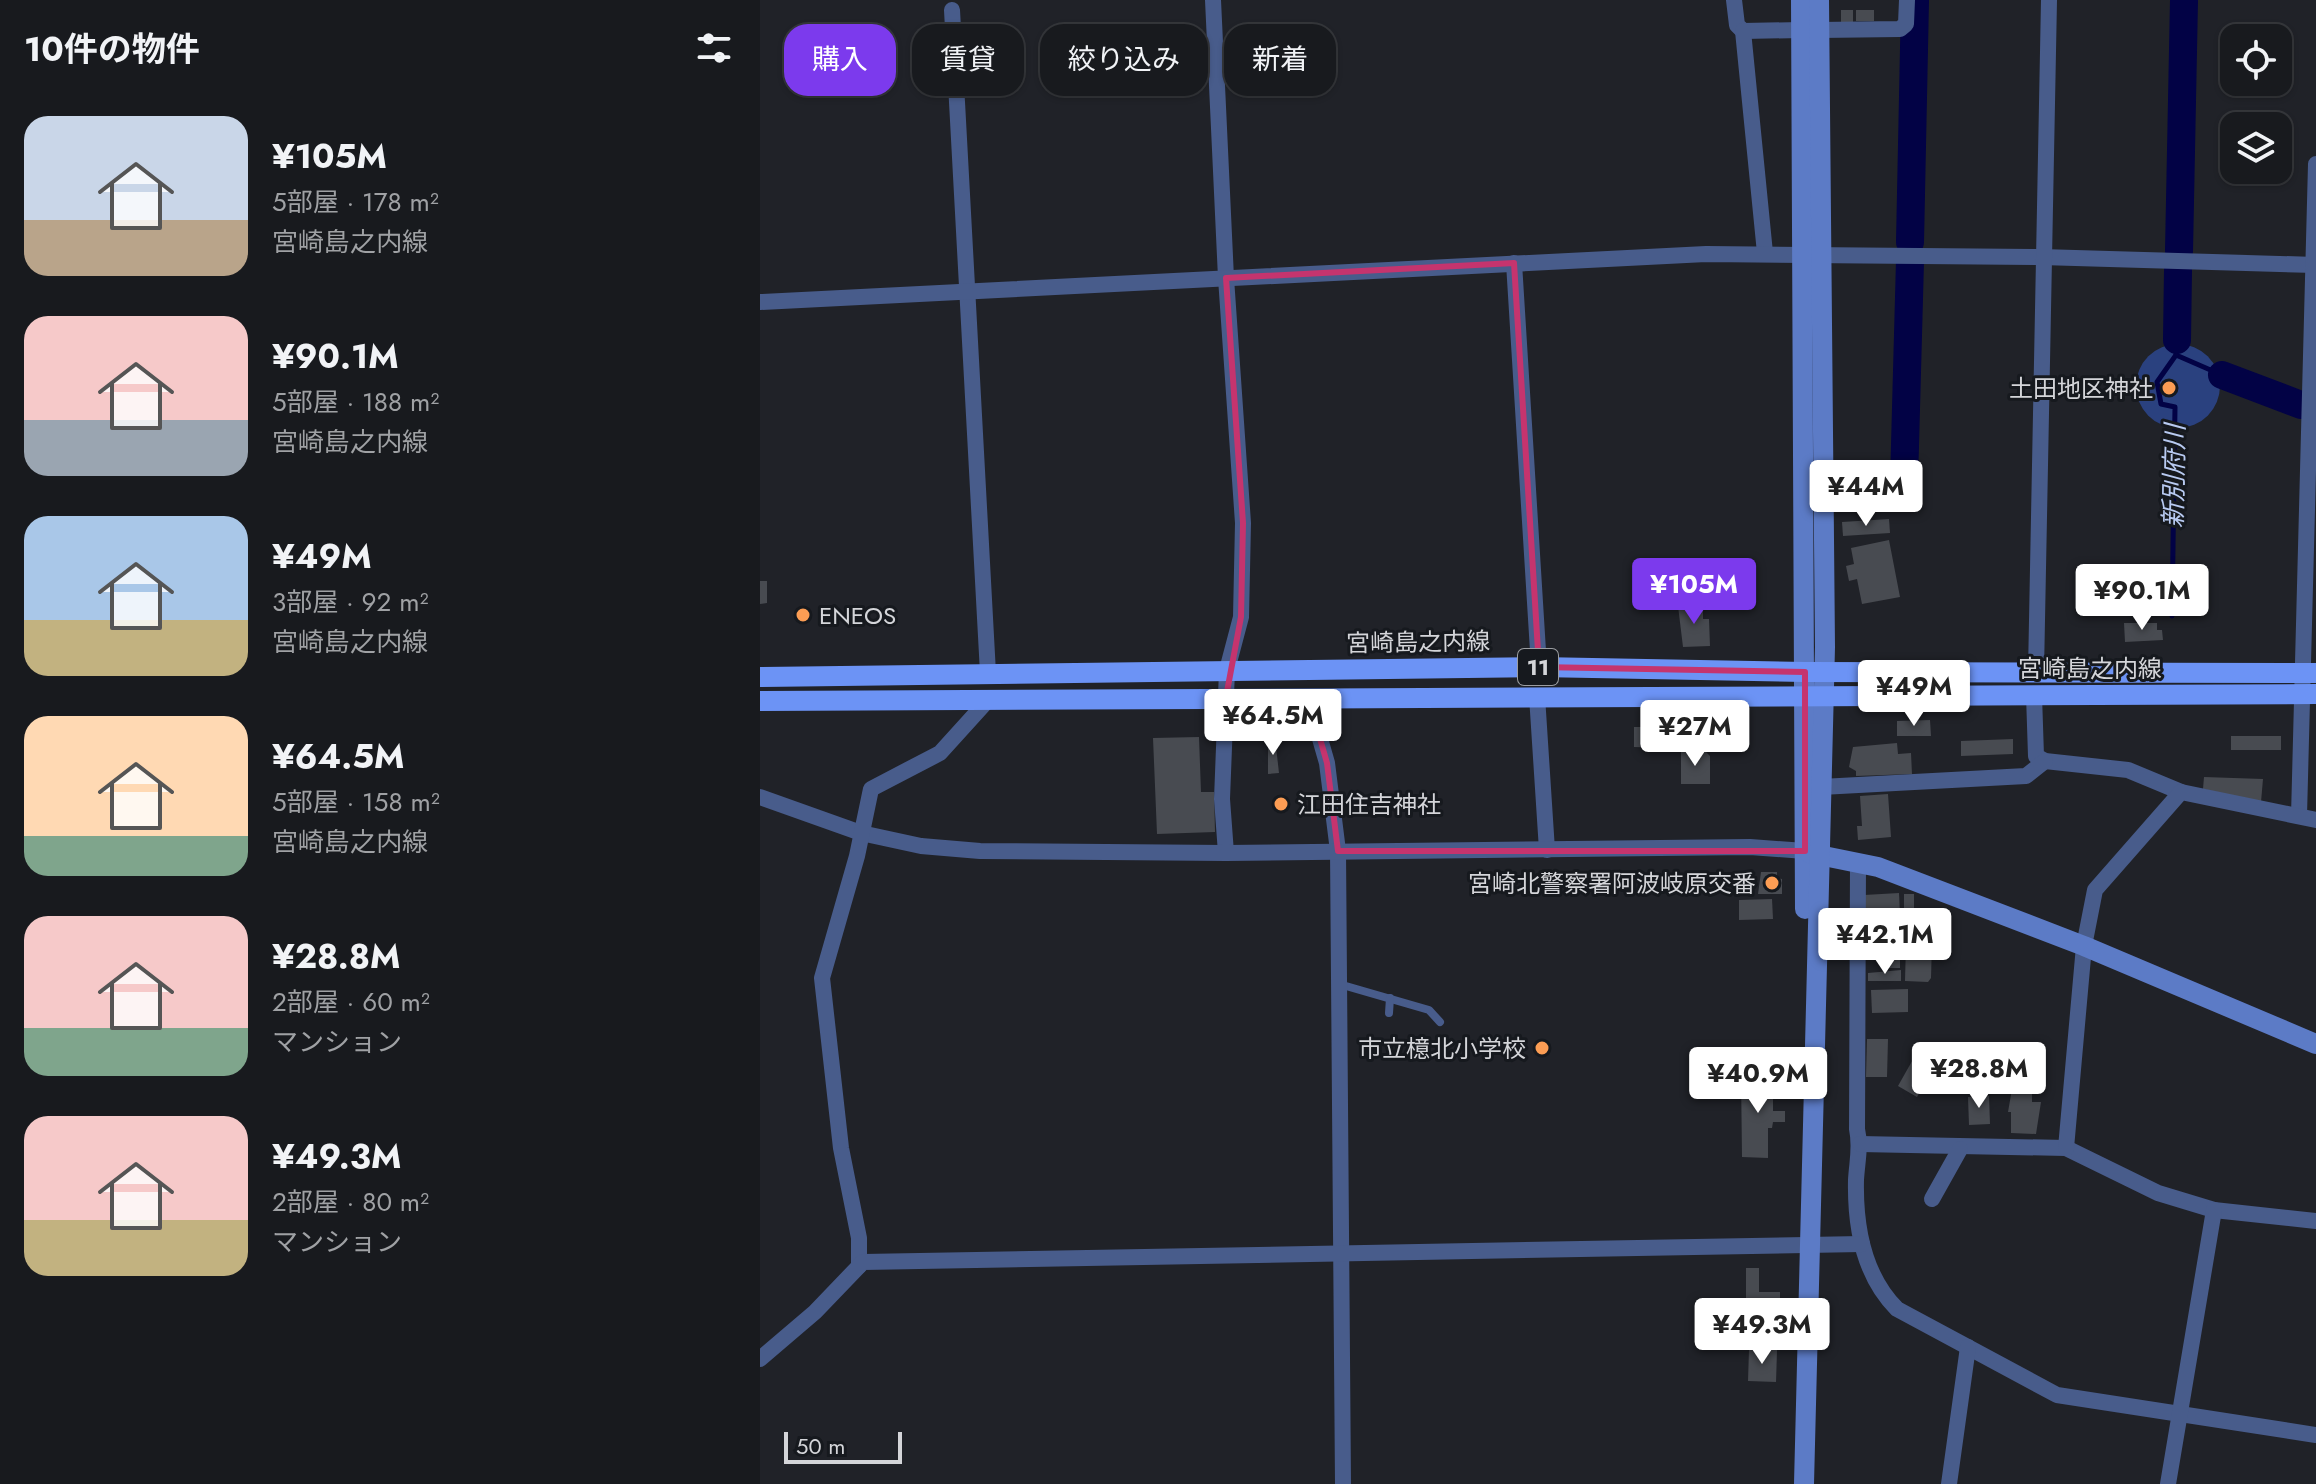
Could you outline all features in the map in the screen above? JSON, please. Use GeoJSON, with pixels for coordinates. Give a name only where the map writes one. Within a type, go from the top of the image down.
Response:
{"type":"FeatureCollection","features":[{"type":"Feature","properties":{"kind":"main road","name":"宮崎島之内線"},"geometry":{"type":"LineString","coordinates":[[760,677],[1539,667],[1814,672],[2310,673]]}},
{"type":"Feature","properties":{"kind":"main road","name":"宮崎島之内線"},"geometry":{"type":"LineString","coordinates":[[760,701],[2310,694]]}},
{"type":"Feature","properties":{"kind":"street"},"geometry":{"type":"LineString","coordinates":[[1213,0],[1226,278],[1243,523],[1241,617],[1227,670],[1222,840],[1226,853]]}},
{"type":"Feature","properties":{"kind":"street"},"geometry":{"type":"LineString","coordinates":[[1734,0],[1737,25],[1743,31],[1765,253]]}},
{"type":"Feature","properties":{"kind":"street"},"geometry":{"type":"LineString","coordinates":[[1801,0],[1810,30],[1814,672],[1804,1484]]}},
{"type":"Feature","properties":{"kind":"street"},"geometry":{"type":"LineString","coordinates":[[1810,30],[1819,0]]}},
{"type":"Feature","properties":{"kind":"street"},"geometry":{"type":"LineString","coordinates":[[1743,31],[1900,29],[1906,24],[1907,0]]}},
{"type":"Feature","properties":{"kind":"street"},"geometry":{"type":"LineString","coordinates":[[2036,672],[2041,257],[2049,0]]}},
{"type":"Feature","properties":{"kind":"street"},"geometry":{"type":"LineString","coordinates":[[952,10],[988,673]]}},
{"type":"Feature","properties":{"kind":"street"},"geometry":{"type":"LineString","coordinates":[[2299,816],[2310,694],[2316,164]]}},
{"type":"Feature","properties":{"kind":"street"},"geometry":{"type":"LineString","coordinates":[[760,302],[1765,253],[2315,264]]}},
{"type":"Feature","properties":{"kind":"street"},"geometry":{"type":"LineString","coordinates":[[1514,263],[1539,667]]}},
{"type":"Feature","properties":{"kind":"street"},"geometry":{"type":"LineString","coordinates":[[1812,854],[1821,787],[1814,694]]}},
{"type":"Feature","properties":{"kind":"street"},"geometry":{"type":"LineString","coordinates":[[2034,695],[2036,756],[2045,761],[2128,770],[2181,792],[2316,820]]}},
{"type":"Feature","properties":{"kind":"street"},"geometry":{"type":"LineString","coordinates":[[1537,696],[1547,850]]}},
{"type":"Feature","properties":{"kind":"street"},"geometry":{"type":"LineString","coordinates":[[1308,697],[1327,763],[1338,851],[1343,1484]]}},
{"type":"Feature","properties":{"kind":"street"},"geometry":{"type":"LineString","coordinates":[[859,1266],[859,1238],[841,1148],[822,978],[871,789],[940,753],[988,700]]}},
{"type":"Feature","properties":{"kind":"street"},"geometry":{"type":"LineString","coordinates":[[1821,787],[2026,776],[2045,761]]}},
{"type":"Feature","properties":{"kind":"street"},"geometry":{"type":"LineString","coordinates":[[2066,1148],[2084,946],[2095,890],[2181,792]]}},
{"type":"Feature","properties":{"kind":"street"},"geometry":{"type":"LineString","coordinates":[[760,797],[861,833],[921,846],[980,851],[1226,853],[1750,847],[1812,854],[1858,862],[2084,946],[2316,1044]]}},
{"type":"Feature","properties":{"kind":"street"},"geometry":{"type":"LineString","coordinates":[[1858,862],[1857,1129],[1860,1144],[1856,1198],[1862,1244],[1876,1285],[1897,1309],[2057,1395],[2316,1435]]}},
{"type":"Feature","properties":{"kind":"street"},"geometry":{"type":"LineString","coordinates":[[1860,1144],[1960,1149],[2066,1148],[2158,1193],[2214,1210],[2316,1221]]}},
{"type":"Feature","properties":{"kind":"street"},"geometry":{"type":"LineString","coordinates":[[1932,1199],[1960,1149]]}},
{"type":"Feature","properties":{"kind":"street"},"geometry":{"type":"LineString","coordinates":[[2168,1484],[2214,1210]]}},
{"type":"Feature","properties":{"kind":"street"},"geometry":{"type":"LineString","coordinates":[[760,1359],[815,1312],[863,1262],[1341,1256],[1862,1244]]}},
{"type":"Feature","properties":{"kind":"street"},"geometry":{"type":"LineString","coordinates":[[1949,1484],[1968,1347]]}},
{"type":"Feature","properties":{"kind":"lane"},"geometry":{"type":"LineString","coordinates":[[1339,984],[1429,1010],[1440,1022]]}},
{"type":"Feature","properties":{"kind":"lane"},"geometry":{"type":"LineString","coordinates":[[1389,1013],[1390,998]]}},
{"type":"Feature","properties":{"kind":"highlighted area"},"geometry":{"type":"Polygon","coordinates":[[[1514,263],[1539,667],[1805,672],[1805,851],[1338,851],[1327,763],[1308,697],[1226,697],[1241,617],[1243,523],[1226,278],[1514,263]]]}},
{"type":"Feature","properties":{"kind":"shaded area"},"geometry":{"type":"Polygon","coordinates":[[[2170,344],[2186,344],[2202,351],[2213,362],[2220,386],[2217,402],[2208,416],[2186,428],[2170,428],[2154,421],[2143,410],[2136,394],[2136,378],[2143,362],[2154,351],[2170,344]]]}},
{"type":"Feature","properties":{"kind":"building"},"geometry":{"type":"Polygon","coordinates":[[[1841,10],[1853,10],[1853,22],[1841,22],[1841,10]]]}},
{"type":"Feature","properties":{"kind":"building"},"geometry":{"type":"Polygon","coordinates":[[[1856,10],[1874,10],[1874,21],[1856,21],[1856,10]]]}},
{"type":"Feature","properties":{"kind":"building"},"geometry":{"type":"Polygon","coordinates":[[[1889,519],[1890,533],[1843,536],[1842,522],[1889,519]]]}},
{"type":"Feature","properties":{"kind":"building"},"geometry":{"type":"Polygon","coordinates":[[[1889,540],[1900,597],[1862,604],[1857,579],[1849,581],[1846,566],[1854,564],[1851,548],[1889,540]]]}},
{"type":"Feature","properties":{"kind":"building"},"geometry":{"type":"Polygon","coordinates":[[[760,581],[767,581],[767,603],[760,604],[760,581]]]}},
{"type":"Feature","properties":{"kind":"building"},"geometry":{"type":"Polygon","coordinates":[[[1703,604],[1703,619],[1709,619],[1710,646],[1683,647],[1678,606],[1703,604]]]}},
{"type":"Feature","properties":{"kind":"building"},"geometry":{"type":"Polygon","coordinates":[[[2124,623],[2157,623],[2163,640],[2125,642],[2124,623]]]}},
{"type":"Feature","properties":{"kind":"building"},"geometry":{"type":"Polygon","coordinates":[[[1930,720],[1931,736],[1897,736],[1897,721],[1930,720]]]}},
{"type":"Feature","properties":{"kind":"building"},"geometry":{"type":"Polygon","coordinates":[[[1634,727],[1665,727],[1665,748],[1634,747],[1634,727]]]}},
{"type":"Feature","properties":{"kind":"building"},"geometry":{"type":"Polygon","coordinates":[[[2231,736],[2281,736],[2281,750],[2231,750],[2231,736]]]}},
{"type":"Feature","properties":{"kind":"building"},"geometry":{"type":"Polygon","coordinates":[[[1199,737],[1201,792],[1214,792],[1215,832],[1157,834],[1153,738],[1199,737]]]}},
{"type":"Feature","properties":{"kind":"building"},"geometry":{"type":"Polygon","coordinates":[[[1275,738],[1279,773],[1268,774],[1268,739],[1275,738]]]}},
{"type":"Feature","properties":{"kind":"building"},"geometry":{"type":"Polygon","coordinates":[[[2013,739],[2013,754],[1961,756],[1961,741],[2013,739]]]}},
{"type":"Feature","properties":{"kind":"building"},"geometry":{"type":"Polygon","coordinates":[[[1897,743],[1898,754],[1911,753],[1912,774],[1856,776],[1856,771],[1849,767],[1853,747],[1897,743]]]}},
{"type":"Feature","properties":{"kind":"building"},"geometry":{"type":"Polygon","coordinates":[[[1705,751],[1710,756],[1710,784],[1681,784],[1681,752],[1705,751]]]}},
{"type":"Feature","properties":{"kind":"building"},"geometry":{"type":"Polygon","coordinates":[[[2204,777],[2263,779],[2261,802],[2203,789],[2204,777]]]}},
{"type":"Feature","properties":{"kind":"building"},"geometry":{"type":"Polygon","coordinates":[[[1888,794],[1891,837],[1858,840],[1857,826],[1862,826],[1860,796],[1888,794]]]}},
{"type":"Feature","properties":{"kind":"building","name":"宮崎北警察署阿波岐原交番"},"geometry":{"type":"Polygon","coordinates":[[[1761,872],[1777,872],[1777,878],[1782,879],[1782,894],[1758,894],[1761,872]]]}},
{"type":"Feature","properties":{"kind":"building"},"geometry":{"type":"Polygon","coordinates":[[[1899,893],[1900,915],[1866,917],[1864,895],[1899,893]]]}},
{"type":"Feature","properties":{"kind":"building"},"geometry":{"type":"Polygon","coordinates":[[[1904,894],[1914,894],[1914,918],[1904,918],[1904,894]]]}},
{"type":"Feature","properties":{"kind":"building"},"geometry":{"type":"Polygon","coordinates":[[[1772,899],[1773,919],[1739,920],[1739,900],[1772,899]]]}},
{"type":"Feature","properties":{"kind":"building"},"geometry":{"type":"Polygon","coordinates":[[[1938,920],[1940,935],[1928,936],[1926,921],[1938,920]]]}},
{"type":"Feature","properties":{"kind":"building"},"geometry":{"type":"Polygon","coordinates":[[[1883,926],[1900,926],[1900,968],[1884,968],[1883,926]]]}},
{"type":"Feature","properties":{"kind":"building"},"geometry":{"type":"Polygon","coordinates":[[[1932,943],[1931,978],[1928,982],[1905,981],[1906,944],[1932,943]]]}},
{"type":"Feature","properties":{"kind":"building"},"geometry":{"type":"Polygon","coordinates":[[[1901,970],[1901,981],[1868,981],[1868,973],[1901,970]]]}},
{"type":"Feature","properties":{"kind":"building"},"geometry":{"type":"Polygon","coordinates":[[[1908,989],[1908,1012],[1872,1013],[1871,990],[1908,989]]]}},
{"type":"Feature","properties":{"kind":"building"},"geometry":{"type":"Polygon","coordinates":[[[1867,1039],[1888,1039],[1887,1077],[1866,1077],[1867,1039]]]}},
{"type":"Feature","properties":{"kind":"building"},"geometry":{"type":"Polygon","coordinates":[[[1920,1047],[1939,1058],[1917,1097],[1898,1086],[1920,1047]]]}},
{"type":"Feature","properties":{"kind":"building"},"geometry":{"type":"Polygon","coordinates":[[[1781,1050],[1783,1071],[1743,1072],[1744,1051],[1781,1050]]]}},
{"type":"Feature","properties":{"kind":"building"},"geometry":{"type":"Polygon","coordinates":[[[1741,1076],[1773,1077],[1773,1111],[1785,1111],[1785,1122],[1773,1122],[1772,1128],[1768,1128],[1768,1158],[1742,1157],[1741,1076]]]}},
{"type":"Feature","properties":{"kind":"building"},"geometry":{"type":"Polygon","coordinates":[[[1995,1078],[1996,1090],[1973,1091],[1972,1079],[1995,1078]]]}},
{"type":"Feature","properties":{"kind":"building"},"geometry":{"type":"Polygon","coordinates":[[[2012,1089],[2032,1089],[2032,1102],[2041,1102],[2036,1134],[2011,1133],[2011,1112],[2008,1112],[2012,1089]]]}},
{"type":"Feature","properties":{"kind":"building"},"geometry":{"type":"Polygon","coordinates":[[[1989,1096],[1990,1124],[1969,1125],[1968,1097],[1989,1096]]]}},
{"type":"Feature","properties":{"kind":"building"},"geometry":{"type":"Polygon","coordinates":[[[1746,1268],[1759,1268],[1759,1292],[1780,1292],[1780,1314],[1762,1314],[1762,1308],[1746,1308],[1746,1268]]]}},
{"type":"Feature","properties":{"kind":"building"},"geometry":{"type":"Polygon","coordinates":[[[1749,1349],[1777,1350],[1776,1382],[1748,1381],[1749,1349]]]}},
{"type":"Feature","properties":{"kind":"waterway","name":"新別府川"},"geometry":{"type":"LineString","coordinates":[[1910,242],[1915,0]]}},
{"type":"Feature","properties":{"kind":"waterway","name":"新別府川"},"geometry":{"type":"LineString","coordinates":[[2179,251],[2184,0]]}},
{"type":"Feature","properties":{"kind":"waterway","name":"新別府川"},"geometry":{"type":"LineString","coordinates":[[1904,482],[1910,261]]}},
{"type":"Feature","properties":{"kind":"waterway","name":"新別府川"},"geometry":{"type":"LineString","coordinates":[[2177,340],[2178,270]]}},
{"type":"Feature","properties":{"kind":"waterway","name":"新別府川"},"geometry":{"type":"LineString","coordinates":[[2177,340],[2176,355],[2222,375]]}},
{"type":"Feature","properties":{"kind":"waterway","name":"新別府川"},"geometry":{"type":"LineString","coordinates":[[2172,616],[2175,407],[2161,404],[2157,382],[2176,355]]}},
{"type":"Feature","properties":{"kind":"waterway","name":"新別府川"},"geometry":{"type":"LineString","coordinates":[[2222,375],[2301,405]]}},
{"type":"Feature","properties":{"kind":"place","name":"土田地区神社"},"geometry":{"type":"Point","coordinates":[2169,388]}},
{"type":"Feature","properties":{"kind":"place","name":"ENEOS"},"geometry":{"type":"Point","coordinates":[803,615]}},
{"type":"Feature","properties":{"kind":"place","name":"江田住吉神社"},"geometry":{"type":"Point","coordinates":[1281,804]}},
{"type":"Feature","properties":{"kind":"place","name":"宮崎北警察署阿波岐原交番"},"geometry":{"type":"Point","coordinates":[1772,883]}},
{"type":"Feature","properties":{"kind":"place","name":"市立檍北小学校"},"geometry":{"type":"Point","coordinates":[1542,1048]}}]}
